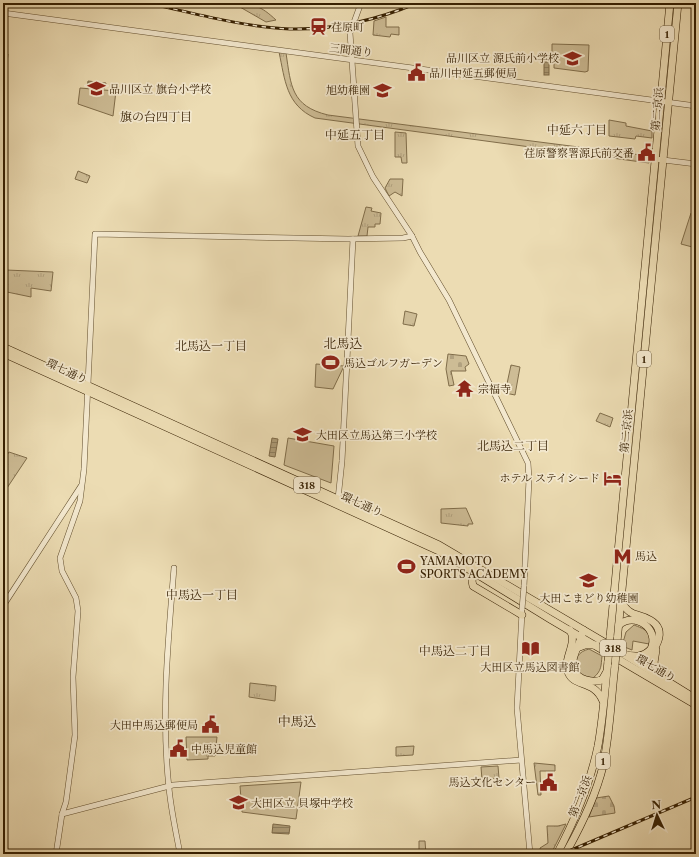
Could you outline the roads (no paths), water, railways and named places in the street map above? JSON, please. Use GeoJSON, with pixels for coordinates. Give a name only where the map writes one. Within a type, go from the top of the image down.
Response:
{"type":"FeatureCollection","features":[{"type":"Feature","properties":{"kind":"main road","name":"第二京浜"},"geometry":{"type":"LineString","coordinates":[[557,854],[574,820],[589,779],[598,747],[604,703],[670,3]]}},
{"type":"Feature","properties":{"kind":"main road","name":"第二京浜"},"geometry":{"type":"LineString","coordinates":[[566,852],[594,795],[603,766],[608,735],[678,3]]}},
{"type":"Feature","properties":{"kind":"main road","name":"環七通り"},"geometry":{"type":"LineString","coordinates":[[3,347],[88,389],[439,551],[474,571],[524,610],[531,610],[538,615],[550,619],[570,630],[623,654],[696,699]]}},
{"type":"Feature","properties":{"kind":"main road","name":"環七通り"},"geometry":{"type":"LineString","coordinates":[[3,353],[88,389],[439,545],[523,589],[596,645],[696,705]]}},
{"type":"Feature","properties":{"kind":"main road"},"geometry":{"type":"LineString","coordinates":[[474,571],[472,581],[473,586],[524,610]]}},
{"type":"Feature","properties":{"kind":"main road"},"geometry":{"type":"LineString","coordinates":[[621,602],[632,614],[649,620],[656,626],[659,634],[654,663],[662,678]]}},
{"type":"Feature","properties":{"kind":"main road"},"geometry":{"type":"LineString","coordinates":[[619,625],[627,621],[639,622],[648,626],[653,636],[653,646],[644,655],[637,657],[623,654]]}},
{"type":"Feature","properties":{"kind":"main road"},"geometry":{"type":"LineString","coordinates":[[570,630],[574,649],[572,670],[577,676],[588,681],[597,682],[602,680],[606,672]]}},
{"type":"Feature","properties":{"kind":"main road"},"geometry":{"type":"LineString","coordinates":[[581,634],[567,662],[569,674],[576,681],[594,688],[600,694],[604,703]]}},
{"type":"Feature","properties":{"kind":"main road"},"geometry":{"type":"LineString","coordinates":[[574,649],[586,645],[596,645]]}},
{"type":"Feature","properties":{"kind":"main road"},"geometry":{"type":"LineString","coordinates":[[642,665],[656,648]]}},
{"type":"Feature","properties":{"kind":"street"},"geometry":{"type":"LineString","coordinates":[[361,3],[350,33],[358,146],[373,177],[412,236],[449,300],[528,463],[530,479],[523,589],[524,610],[517,703],[530,854]]}},
{"type":"Feature","properties":{"kind":"street","name":"三間通り"},"geometry":{"type":"LineString","coordinates":[[3,13],[696,106]]}},
{"type":"Feature","properties":{"kind":"street"},"geometry":{"type":"LineString","coordinates":[[655,159],[696,164]]}},
{"type":"Feature","properties":{"kind":"street"},"geometry":{"type":"LineString","coordinates":[[56,854],[62,814],[66,802],[75,735],[73,677],[78,611],[76,598],[62,571],[60,558],[80,501],[84,469],[95,234],[353,239],[403,238],[412,236]]}},
{"type":"Feature","properties":{"kind":"street"},"geometry":{"type":"LineString","coordinates":[[338,500],[342,468],[353,239]]}},
{"type":"Feature","properties":{"kind":"street"},"geometry":{"type":"LineString","coordinates":[[3,606],[82,484]]}},
{"type":"Feature","properties":{"kind":"street"},"geometry":{"type":"LineString","coordinates":[[174,568],[166,656],[169,786],[180,854]]}},
{"type":"Feature","properties":{"kind":"street"},"geometry":{"type":"LineString","coordinates":[[62,814],[169,786],[521,760]]}},
{"type":"Feature","properties":{"kind":"railway"},"geometry":{"type":"LineString","coordinates":[[147,3],[236,23],[290,29],[323,28],[355,23],[417,3]]}},
{"type":"Feature","properties":{"kind":"railway"},"geometry":{"type":"LineString","coordinates":[[562,854],[696,797]]}},
{"type":"Feature","properties":{"kind":"place","name":"荏原町"},"geometry":{"type":"Point","coordinates":[318,27]}},
{"type":"Feature","properties":{"kind":"place","name":"品川区立 源氏前小学校"},"geometry":{"type":"Point","coordinates":[572,58]}},
{"type":"Feature","properties":{"kind":"place","name":"品川中延五郵便局"},"geometry":{"type":"Point","coordinates":[416,73]}},
{"type":"Feature","properties":{"kind":"place","name":"品川区立 旗台小学校"},"geometry":{"type":"Point","coordinates":[96,89]}},
{"type":"Feature","properties":{"kind":"place","name":"旭幼稚園"},"geometry":{"type":"Point","coordinates":[383,90]}},
{"type":"Feature","properties":{"kind":"place","name":"荏原警察署源氏前交番"},"geometry":{"type":"Point","coordinates":[647,153]}},
{"type":"Feature","properties":{"kind":"place","name":"馬込ゴルフガーデン"},"geometry":{"type":"Point","coordinates":[331,363]}},
{"type":"Feature","properties":{"kind":"place","name":"宗福寺"},"geometry":{"type":"Point","coordinates":[465,389]}},
{"type":"Feature","properties":{"kind":"place","name":"大田区立馬込第三小学校"},"geometry":{"type":"Point","coordinates":[303,435]}},
{"type":"Feature","properties":{"kind":"place","name":"ホテル ステイシード"},"geometry":{"type":"Point","coordinates":[613,478]}},
{"type":"Feature","properties":{"kind":"place","name":"馬込"},"geometry":{"type":"Point","coordinates":[622,556]}},
{"type":"Feature","properties":{"kind":"place","name":"YAMAMOTO SPORTS ACADEMY"},"geometry":{"type":"Point","coordinates":[407,567]}},
{"type":"Feature","properties":{"kind":"place","name":"大田こまどり幼稚園"},"geometry":{"type":"Point","coordinates":[589,580]}},
{"type":"Feature","properties":{"kind":"place","name":"大田区立馬込図書館"},"geometry":{"type":"Point","coordinates":[530,649]}},
{"type":"Feature","properties":{"kind":"place","name":"大田中馬込郵便局"},"geometry":{"type":"Point","coordinates":[211,725]}},
{"type":"Feature","properties":{"kind":"place","name":"中馬込児童館"},"geometry":{"type":"Point","coordinates":[178,749]}},
{"type":"Feature","properties":{"kind":"place","name":"馬込文化センター"},"geometry":{"type":"Point","coordinates":[549,782]}},
{"type":"Feature","properties":{"kind":"place","name":"大田区立 貝塚中学校"},"geometry":{"type":"Point","coordinates":[238,803]}},
{"type":"Feature","properties":{"kind":"district","name":"旗の台四丁目"},"geometry":{"type":"Point","coordinates":[156,116]}},
{"type":"Feature","properties":{"kind":"district","name":"中延六丁目"},"geometry":{"type":"Point","coordinates":[577,129]}},
{"type":"Feature","properties":{"kind":"district","name":"中延五丁目"},"geometry":{"type":"Point","coordinates":[355,134]}},
{"type":"Feature","properties":{"kind":"district","name":"北馬込"},"geometry":{"type":"Point","coordinates":[343,343]}},
{"type":"Feature","properties":{"kind":"district","name":"北馬込一丁目"},"geometry":{"type":"Point","coordinates":[211,345]}},
{"type":"Feature","properties":{"kind":"district","name":"北馬込二丁目"},"geometry":{"type":"Point","coordinates":[513,445]}},
{"type":"Feature","properties":{"kind":"district","name":"中馬込一丁目"},"geometry":{"type":"Point","coordinates":[202,594]}},
{"type":"Feature","properties":{"kind":"district","name":"中馬込二丁目"},"geometry":{"type":"Point","coordinates":[455,650]}},
{"type":"Feature","properties":{"kind":"district","name":"中馬込"},"geometry":{"type":"Point","coordinates":[297,721]}}]}
